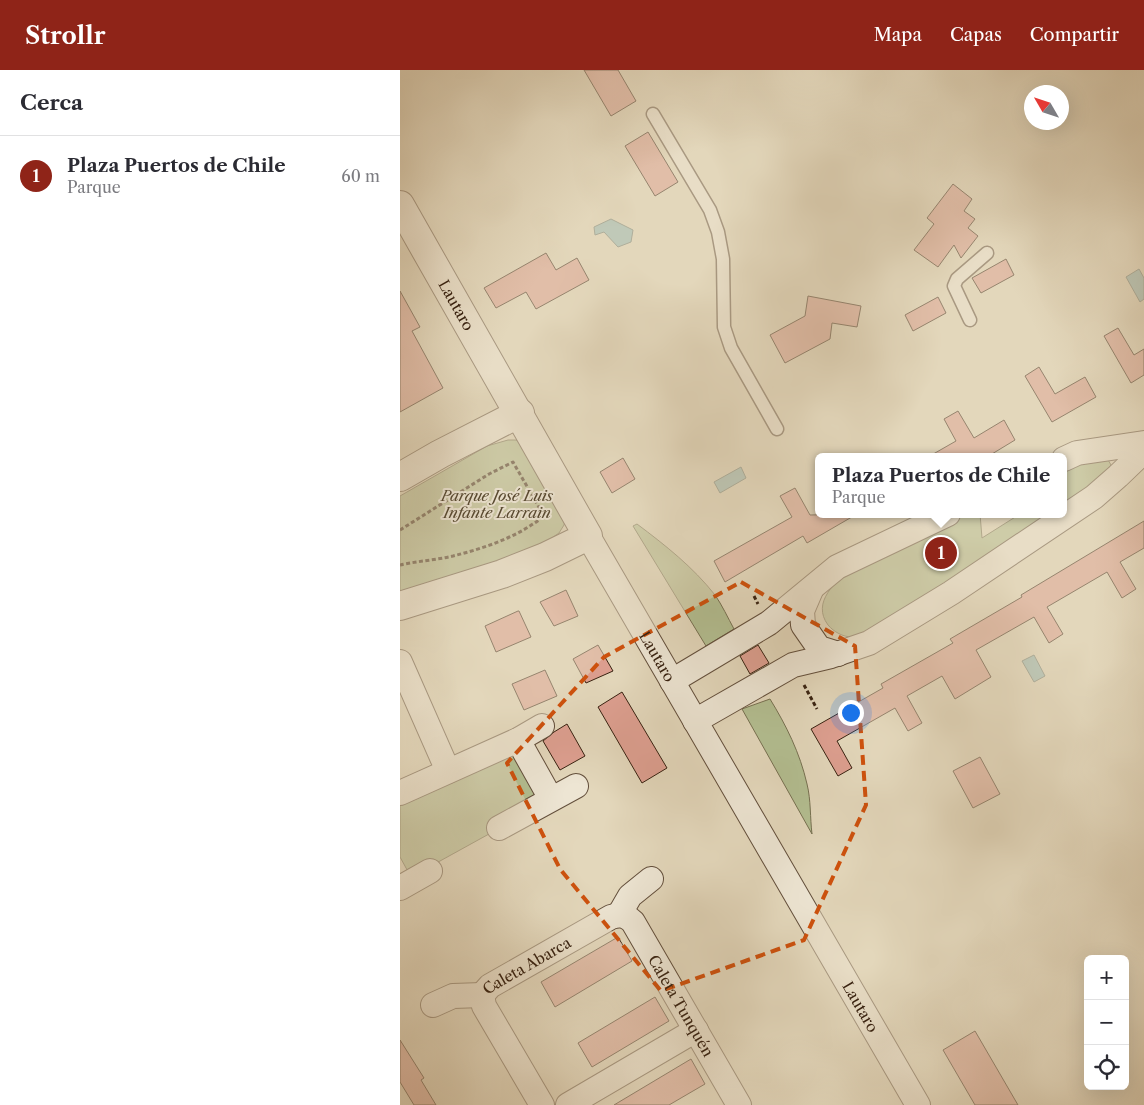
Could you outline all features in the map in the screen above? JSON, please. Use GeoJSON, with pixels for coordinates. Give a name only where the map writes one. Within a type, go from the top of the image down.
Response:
{"type":"FeatureCollection","features":[{"type":"Feature","properties":{"kind":"street","name":"Lautaro"},"geometry":{"type":"LineString","coordinates":[[400,206],[520,413],[588,536],[918,1105]]}},
{"type":"Feature","properties":{"kind":"street"},"geometry":{"type":"LineString","coordinates":[[400,477],[520,413]]}},
{"type":"Feature","properties":{"kind":"street"},"geometry":{"type":"LineString","coordinates":[[1067,458],[1077,453],[1144,443]]}},
{"type":"Feature","properties":{"kind":"street"},"geometry":{"type":"LineString","coordinates":[[1067,515],[1094,497],[1144,451]]}},
{"type":"Feature","properties":{"kind":"street"},"geometry":{"type":"LineString","coordinates":[[672,681],[769,623],[837,567],[940,518]]}},
{"type":"Feature","properties":{"kind":"street"},"geometry":{"type":"LineString","coordinates":[[695,721],[793,665],[838,654],[869,643],[959,588],[1063,518]]}},
{"type":"Feature","properties":{"kind":"street"},"geometry":{"type":"LineString","coordinates":[[400,606],[502,574],[545,557],[588,536]]}},
{"type":"Feature","properties":{"kind":"street"},"geometry":{"type":"LineString","coordinates":[[811,590],[802,611],[803,625],[819,648],[838,654]]}},
{"type":"Feature","properties":{"kind":"street"},"geometry":{"type":"LineString","coordinates":[[400,662],[448,771]]}},
{"type":"Feature","properties":{"kind":"street"},"geometry":{"type":"LineString","coordinates":[[400,793],[518,740],[542,726]]}},
{"type":"Feature","properties":{"kind":"street"},"geometry":{"type":"LineString","coordinates":[[518,740],[551,799]]}},
{"type":"Feature","properties":{"kind":"street"},"geometry":{"type":"LineString","coordinates":[[498,828],[576,786]]}},
{"type":"Feature","properties":{"kind":"street"},"geometry":{"type":"LineString","coordinates":[[403,880],[430,871]]}},
{"type":"Feature","properties":{"kind":"street"},"geometry":{"type":"LineString","coordinates":[[619,915],[630,896],[651,879]]}},
{"type":"Feature","properties":{"kind":"street","name":"Caleta Abarca"},"geometry":{"type":"LineString","coordinates":[[433,1005],[453,996],[482,995],[490,986],[611,917],[619,915]]}},
{"type":"Feature","properties":{"kind":"street","name":"Caleta Tunquén"},"geometry":{"type":"LineString","coordinates":[[619,915],[625,916],[633,922],[739,1105]]}},
{"type":"Feature","properties":{"kind":"street"},"geometry":{"type":"LineString","coordinates":[[482,995],[484,1006],[542,1105]]}},
{"type":"Feature","properties":{"kind":"street"},"geometry":{"type":"LineString","coordinates":[[568,1105],[696,1030]]}},
{"type":"Feature","properties":{"kind":"lane"},"geometry":{"type":"LineString","coordinates":[[652,114],[710,210],[718,232],[723,258],[724,327],[731,348],[777,429]]}},
{"type":"Feature","properties":{"kind":"lane"},"geometry":{"type":"LineString","coordinates":[[970,320],[954,286],[957,279],[988,253]]}},
{"type":"Feature","properties":{"kind":"path"},"geometry":{"type":"LineString","coordinates":[[400,530],[489,474],[513,462],[544,516],[530,528],[496,543],[452,556],[400,565]]}},
{"type":"Feature","properties":{"kind":"highlighted area"},"geometry":{"type":"Polygon","coordinates":[[[741,582],[855,646],[866,805],[804,940],[661,991],[560,869],[507,763],[604,657],[741,582]]]}},
{"type":"Feature","properties":{"kind":"green space","name":"Parque José Luis Infante Larrain"},"geometry":{"type":"Polygon","coordinates":[[[508,440],[516,440],[523,444],[566,517],[559,533],[543,544],[496,564],[400,595],[400,496],[487,446],[508,440]]]}},
{"type":"Feature","properties":{"kind":"green space"},"geometry":{"type":"Polygon","coordinates":[[[1107,458],[1111,465],[1105,476],[1067,506],[1067,467],[1107,458]]]}},
{"type":"Feature","properties":{"kind":"green space"},"geometry":{"type":"Polygon","coordinates":[[[957,518],[980,518],[982,538],[1014,518],[1049,518],[878,631],[858,637],[845,636],[833,630],[823,616],[822,608],[824,600],[833,586],[853,568],[957,518]]]}},
{"type":"Feature","properties":{"kind":"green space"},"geometry":{"type":"Polygon","coordinates":[[[637,524],[697,575],[718,599],[734,629],[706,646],[633,526],[637,524]]]}},
{"type":"Feature","properties":{"kind":"green space"},"geometry":{"type":"Polygon","coordinates":[[[770,699],[782,719],[801,761],[809,796],[812,834],[742,709],[770,699]]]}},
{"type":"Feature","properties":{"kind":"green space"},"geometry":{"type":"Polygon","coordinates":[[[518,745],[547,802],[411,877],[400,857],[400,800],[518,745]]]}},
{"type":"Feature","properties":{"kind":"water"},"geometry":{"type":"Polygon","coordinates":[[[611,219],[633,230],[631,242],[618,247],[604,232],[595,235],[594,227],[611,219]]]}},
{"type":"Feature","properties":{"kind":"water"},"geometry":{"type":"Polygon","coordinates":[[[1139,269],[1144,278],[1144,299],[1140,302],[1126,277],[1139,269]]]}},
{"type":"Feature","properties":{"kind":"water"},"geometry":{"type":"Polygon","coordinates":[[[741,467],[746,478],[720,493],[714,482],[741,467]]]}},
{"type":"Feature","properties":{"kind":"water"},"geometry":{"type":"Polygon","coordinates":[[[1034,655],[1045,676],[1034,682],[1022,661],[1034,655]]]}},
{"type":"Feature","properties":{"kind":"building"},"geometry":{"type":"Polygon","coordinates":[[[584,70],[618,70],[636,101],[611,116],[584,70]]]}},
{"type":"Feature","properties":{"kind":"building"},"geometry":{"type":"Polygon","coordinates":[[[648,132],[678,182],[655,196],[625,146],[648,132]]]}},
{"type":"Feature","properties":{"kind":"building"},"geometry":{"type":"Polygon","coordinates":[[[953,184],[972,199],[964,211],[975,219],[968,228],[978,236],[961,258],[954,245],[938,267],[914,250],[934,224],[927,218],[953,184]]]}},
{"type":"Feature","properties":{"kind":"building"},"geometry":{"type":"Polygon","coordinates":[[[546,253],[556,270],[577,258],[589,280],[536,309],[526,292],[496,308],[484,288],[546,253]]]}},
{"type":"Feature","properties":{"kind":"building"},"geometry":{"type":"Polygon","coordinates":[[[1006,259],[1014,275],[981,293],[972,278],[1006,259]]]}},
{"type":"Feature","properties":{"kind":"building"},"geometry":{"type":"Polygon","coordinates":[[[400,291],[420,327],[412,331],[443,388],[400,412],[400,291]]]}},
{"type":"Feature","properties":{"kind":"building"},"geometry":{"type":"Polygon","coordinates":[[[808,296],[861,306],[857,327],[832,323],[830,339],[785,363],[770,335],[805,316],[808,296]]]}},
{"type":"Feature","properties":{"kind":"building"},"geometry":{"type":"Polygon","coordinates":[[[938,297],[946,313],[913,331],[905,315],[938,297]]]}},
{"type":"Feature","properties":{"kind":"building"},"geometry":{"type":"Polygon","coordinates":[[[1118,328],[1134,355],[1144,349],[1144,375],[1131,383],[1104,336],[1118,328]]]}},
{"type":"Feature","properties":{"kind":"building"},"geometry":{"type":"Polygon","coordinates":[[[1039,367],[1055,394],[1085,377],[1096,397],[1052,422],[1025,376],[1039,367]]]}},
{"type":"Feature","properties":{"kind":"building"},"geometry":{"type":"Polygon","coordinates":[[[958,411],[974,438],[1004,420],[1015,440],[994,453],[935,453],[956,441],[944,419],[958,411]]]}},
{"type":"Feature","properties":{"kind":"building"},"geometry":{"type":"Polygon","coordinates":[[[623,458],[635,479],[612,493],[600,472],[623,458]]]}},
{"type":"Feature","properties":{"kind":"building"},"geometry":{"type":"Polygon","coordinates":[[[795,488],[810,515],[815,515],[815,518],[850,518],[807,543],[803,536],[725,582],[714,561],[792,517],[780,496],[795,488]]]}},
{"type":"Feature","properties":{"kind":"building"},"geometry":{"type":"Polygon","coordinates":[[[1144,521],[1144,548],[1120,562],[1136,589],[1122,598],[1107,572],[1047,607],[1063,634],[1049,643],[1034,617],[976,650],[991,677],[955,699],[942,676],[907,696],[922,723],[908,731],[895,708],[837,741],[852,768],[838,776],[811,729],[883,688],[881,684],[953,643],[950,639],[1022,597],[1021,595],[1144,521]]]}},
{"type":"Feature","properties":{"kind":"building"},"geometry":{"type":"Polygon","coordinates":[[[566,590],[578,616],[554,626],[540,602],[566,590]]]}},
{"type":"Feature","properties":{"kind":"building"},"geometry":{"type":"Polygon","coordinates":[[[518,611],[531,637],[496,652],[485,626],[518,611]]]}},
{"type":"Feature","properties":{"kind":"building"},"geometry":{"type":"Polygon","coordinates":[[[598,645],[613,671],[586,683],[573,659],[598,645]]]}},
{"type":"Feature","properties":{"kind":"building"},"geometry":{"type":"Polygon","coordinates":[[[758,645],[769,663],[750,674],[740,656],[758,645]]]}},
{"type":"Feature","properties":{"kind":"building"},"geometry":{"type":"Polygon","coordinates":[[[545,670],[557,696],[524,710],[512,684],[545,670]]]}},
{"type":"Feature","properties":{"kind":"building"},"geometry":{"type":"Polygon","coordinates":[[[622,692],[667,768],[642,783],[598,707],[622,692]]]}},
{"type":"Feature","properties":{"kind":"building"},"geometry":{"type":"Polygon","coordinates":[[[567,724],[585,756],[560,770],[543,741],[567,724]]]}},
{"type":"Feature","properties":{"kind":"building"},"geometry":{"type":"Polygon","coordinates":[[[980,757],[1000,794],[973,808],[953,771],[980,757]]]}},
{"type":"Feature","properties":{"kind":"building"},"geometry":{"type":"Polygon","coordinates":[[[618,937],[632,961],[555,1007],[541,982],[618,937]]]}},
{"type":"Feature","properties":{"kind":"building"},"geometry":{"type":"Polygon","coordinates":[[[655,997],[669,1021],[592,1067],[578,1043],[655,997]]]}},
{"type":"Feature","properties":{"kind":"building"},"geometry":{"type":"Polygon","coordinates":[[[975,1031],[1018,1105],[975,1105],[943,1050],[975,1031]]]}},
{"type":"Feature","properties":{"kind":"building"},"geometry":{"type":"Polygon","coordinates":[[[400,1040],[424,1078],[421,1080],[436,1105],[414,1105],[400,1082],[400,1040]]]}},
{"type":"Feature","properties":{"kind":"building"},"geometry":{"type":"Polygon","coordinates":[[[691,1059],[705,1084],[669,1105],[614,1105],[691,1059]]]}},
{"type":"Feature","properties":{"kind":"place","name":"Plaza Puertos de Chile"},"geometry":{"type":"Point","coordinates":[941,553]}}]}
